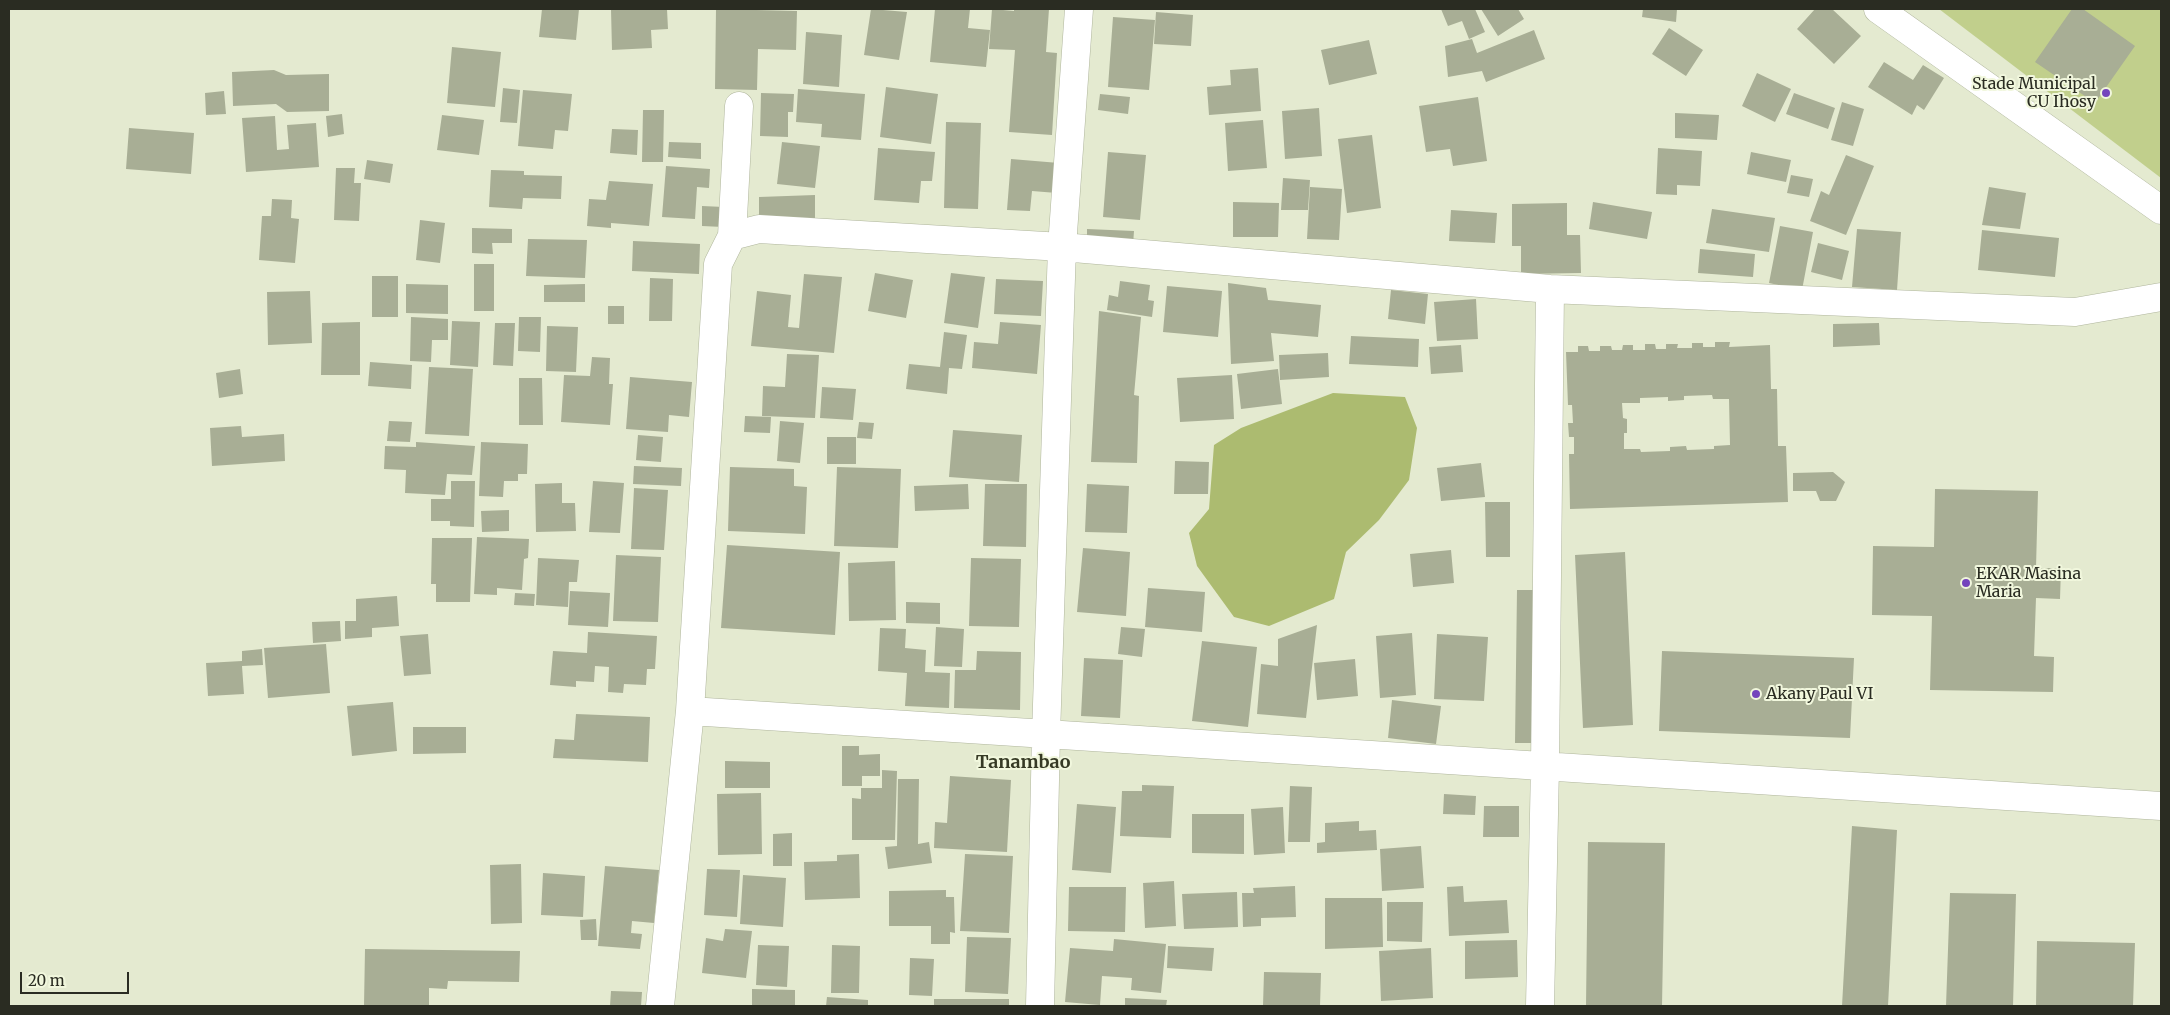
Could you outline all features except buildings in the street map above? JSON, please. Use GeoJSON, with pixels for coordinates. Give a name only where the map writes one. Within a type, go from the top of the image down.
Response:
{"type":"FeatureCollection","features":[{"type":"Feature","properties":{"kind":"street"},"geometry":{"type":"LineString","coordinates":[[1040,1006],[1046,735],[1062,247],[1079,9]]}},
{"type":"Feature","properties":{"kind":"street"},"geometry":{"type":"LineString","coordinates":[[1878,9],[2161,210]]}},
{"type":"Feature","properties":{"kind":"street"},"geometry":{"type":"LineString","coordinates":[[660,1006],[690,711],[718,264],[732,236],[739,106]]}},
{"type":"Feature","properties":{"kind":"street"},"geometry":{"type":"LineString","coordinates":[[732,236],[759,228],[1062,247],[1550,289],[2075,312],[2161,297]]}},
{"type":"Feature","properties":{"kind":"street"},"geometry":{"type":"LineString","coordinates":[[1540,1006],[1545,766],[1550,289]]}},
{"type":"Feature","properties":{"kind":"street"},"geometry":{"type":"LineString","coordinates":[[690,711],[2161,806]]}},
{"type":"Feature","properties":{"kind":"green space","name":"Stade Municipal CU Ihosy"},"geometry":{"type":"Polygon","coordinates":[[[1939,9],[2161,9],[2161,178],[1939,9]]]}},
{"type":"Feature","properties":{"kind":"green space"},"geometry":{"type":"Polygon","coordinates":[[[1333,393],[1405,397],[1417,428],[1409,480],[1379,520],[1346,552],[1334,599],[1269,626],[1234,617],[1197,566],[1189,533],[1209,509],[1214,445],[1241,428],[1333,393]]]}},
{"type":"Feature","properties":{"kind":"place","name":"Stade Municipal CU Ihosy"},"geometry":{"type":"Point","coordinates":[2106,93]}},
{"type":"Feature","properties":{"kind":"place","name":"EKAR Masina Maria"},"geometry":{"type":"Point","coordinates":[1966,583]}},
{"type":"Feature","properties":{"kind":"place","name":"Akany Paul VI"},"geometry":{"type":"Point","coordinates":[1756,694]}},
{"type":"Feature","properties":{"kind":"district","name":"Tanambao"},"geometry":{"type":"Point","coordinates":[1023,763]}}]}
